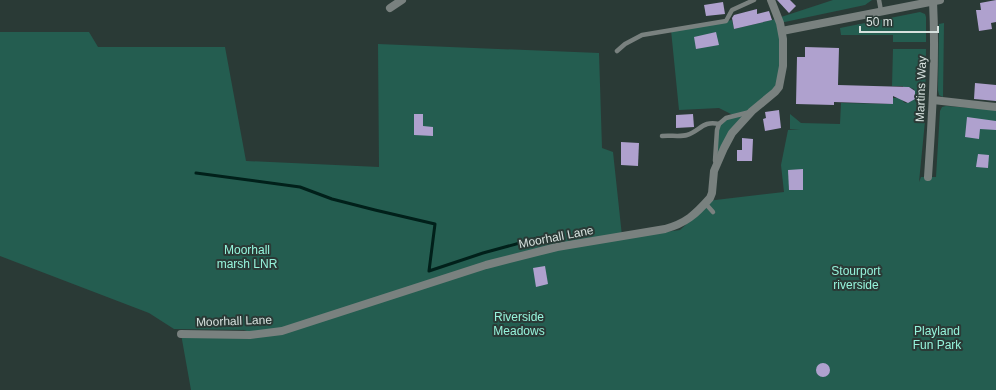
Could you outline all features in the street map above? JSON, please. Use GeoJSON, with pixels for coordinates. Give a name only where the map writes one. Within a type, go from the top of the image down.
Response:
{"type":"FeatureCollection","features":[{"type":"Feature","properties":{"kind":"street"},"geometry":{"type":"LineString","coordinates":[[390,8],[402,0]]}},
{"type":"Feature","properties":{"kind":"street","name":"Moorhall Lane"},"geometry":{"type":"LineString","coordinates":[[181,334],[250,335],[282,331],[511,258],[557,247],[665,229],[686,221],[705,203],[712,193],[714,171],[732,133],[752,111],[779,87],[784,51],[782,31],[771,0]]}},
{"type":"Feature","properties":{"kind":"street"},"geometry":{"type":"LineString","coordinates":[[782,31],[936,0]]}},
{"type":"Feature","properties":{"kind":"street","name":"Martins Way"},"geometry":{"type":"LineString","coordinates":[[928,177],[933,100],[936,0]]}},
{"type":"Feature","properties":{"kind":"street"},"geometry":{"type":"LineString","coordinates":[[933,100],[996,106]]}},
{"type":"Feature","properties":{"kind":"lane"},"geometry":{"type":"LineString","coordinates":[[617,51],[625,44],[642,35],[726,20],[732,10],[754,0]]}},
{"type":"Feature","properties":{"kind":"lane"},"geometry":{"type":"LineString","coordinates":[[879,0],[881,11]]}},
{"type":"Feature","properties":{"kind":"lane"},"geometry":{"type":"LineString","coordinates":[[714,171],[717,130],[719,124],[726,118],[752,111]]}},
{"type":"Feature","properties":{"kind":"lane"},"geometry":{"type":"LineString","coordinates":[[662,136],[684,136],[706,124],[719,124]]}},
{"type":"Feature","properties":{"kind":"lane"},"geometry":{"type":"LineString","coordinates":[[705,203],[713,212]]}},
{"type":"Feature","properties":{"kind":"green space"},"geometry":{"type":"Polygon","coordinates":[[[833,0],[872,0],[865,5],[780,23],[781,81],[740,123],[714,171],[719,124],[733,115],[719,108],[679,110],[671,30],[732,20],[734,29],[772,20],[833,0]]]}},
{"type":"Feature","properties":{"kind":"green space"},"geometry":{"type":"Polygon","coordinates":[[[920,12],[925,14],[926,17],[926,42],[893,42],[893,35],[841,35],[840,28],[920,12]]]}},
{"type":"Feature","properties":{"kind":"green space"},"geometry":{"type":"Polygon","coordinates":[[[944,23],[943,97],[939,95],[938,90],[939,24],[944,23]]]}},
{"type":"Feature","properties":{"kind":"green space"},"geometry":{"type":"Polygon","coordinates":[[[0,32],[89,32],[98,47],[225,47],[246,161],[379,167],[378,44],[599,53],[602,148],[613,152],[622,236],[612,239],[680,230],[703,209],[707,201],[784,192],[781,165],[788,130],[800,129],[790,129],[790,114],[801,123],[840,124],[841,103],[892,104],[893,98],[900,98],[905,103],[910,102],[916,97],[914,89],[909,87],[903,88],[903,86],[892,86],[893,49],[926,49],[925,121],[919,182],[921,177],[936,177],[940,111],[942,107],[946,106],[996,110],[996,390],[191,390],[181,334],[231,335],[247,330],[174,329],[149,313],[0,256],[0,32]]]}},
{"type":"Feature","properties":{"kind":"building"},"geometry":{"type":"Polygon","coordinates":[[[777,0],[790,0],[796,6],[789,13],[777,0]]]}},
{"type":"Feature","properties":{"kind":"building"},"geometry":{"type":"Polygon","coordinates":[[[996,0],[996,22],[991,23],[992,29],[979,31],[976,10],[981,10],[980,3],[996,0]]]}},
{"type":"Feature","properties":{"kind":"building"},"geometry":{"type":"Polygon","coordinates":[[[723,2],[725,14],[706,16],[704,5],[723,2]]]}},
{"type":"Feature","properties":{"kind":"building"},"geometry":{"type":"Polygon","coordinates":[[[757,9],[757,14],[769,11],[772,20],[734,29],[732,18],[734,15],[757,9]]]}},
{"type":"Feature","properties":{"kind":"building"},"geometry":{"type":"Polygon","coordinates":[[[716,32],[719,45],[696,49],[694,37],[716,32]]]}},
{"type":"Feature","properties":{"kind":"building"},"geometry":{"type":"Polygon","coordinates":[[[805,47],[839,48],[838,85],[909,87],[915,91],[915,99],[908,103],[893,96],[893,104],[834,102],[834,105],[796,104],[797,57],[805,57],[805,47]]]}},
{"type":"Feature","properties":{"kind":"building"},"geometry":{"type":"Polygon","coordinates":[[[975,83],[996,85],[996,101],[974,99],[975,83]]]}},
{"type":"Feature","properties":{"kind":"building"},"geometry":{"type":"Polygon","coordinates":[[[779,110],[781,128],[765,131],[763,119],[766,118],[765,112],[779,110]]]}},
{"type":"Feature","properties":{"kind":"building"},"geometry":{"type":"Polygon","coordinates":[[[414,114],[423,114],[423,126],[433,127],[433,136],[414,135],[414,114]]]}},
{"type":"Feature","properties":{"kind":"building"},"geometry":{"type":"Polygon","coordinates":[[[693,114],[694,127],[676,128],[676,115],[693,114]]]}},
{"type":"Feature","properties":{"kind":"building"},"geometry":{"type":"Polygon","coordinates":[[[967,117],[996,121],[996,130],[980,129],[979,139],[965,137],[967,117]]]}},
{"type":"Feature","properties":{"kind":"building"},"geometry":{"type":"Polygon","coordinates":[[[742,138],[753,139],[752,161],[737,161],[737,150],[742,150],[742,138]]]}},
{"type":"Feature","properties":{"kind":"building"},"geometry":{"type":"Polygon","coordinates":[[[621,142],[639,143],[638,166],[621,165],[621,142]]]}},
{"type":"Feature","properties":{"kind":"building"},"geometry":{"type":"Polygon","coordinates":[[[978,154],[989,155],[988,168],[976,167],[978,154]]]}},
{"type":"Feature","properties":{"kind":"building"},"geometry":{"type":"Polygon","coordinates":[[[803,169],[803,190],[789,190],[788,170],[803,169]]]}},
{"type":"Feature","properties":{"kind":"building"},"geometry":{"type":"Polygon","coordinates":[[[545,266],[548,284],[536,287],[533,268],[545,266]]]}},
{"type":"Feature","properties":{"kind":"building"},"geometry":{"type":"Polygon","coordinates":[[[820,363],[826,363],[830,367],[830,373],[826,377],[820,377],[816,373],[816,367],[820,363]]]}},
{"type":"Feature","properties":{"kind":"waterway"},"geometry":{"type":"LineString","coordinates":[[196,173],[300,187],[332,199],[435,224],[429,271],[483,253],[538,238]]}},
{"type":"Feature","properties":{"kind":"park label","name":"Moorhall marsh LNR"},"geometry":{"type":"Point","coordinates":[247,257]}},
{"type":"Feature","properties":{"kind":"park label","name":"Stourport riverside"},"geometry":{"type":"Point","coordinates":[856,278]}},
{"type":"Feature","properties":{"kind":"park label","name":"Riverside Meadows"},"geometry":{"type":"Point","coordinates":[519,324]}},
{"type":"Feature","properties":{"kind":"park label","name":"Playland Fun Park"},"geometry":{"type":"Point","coordinates":[937,338]}}]}
